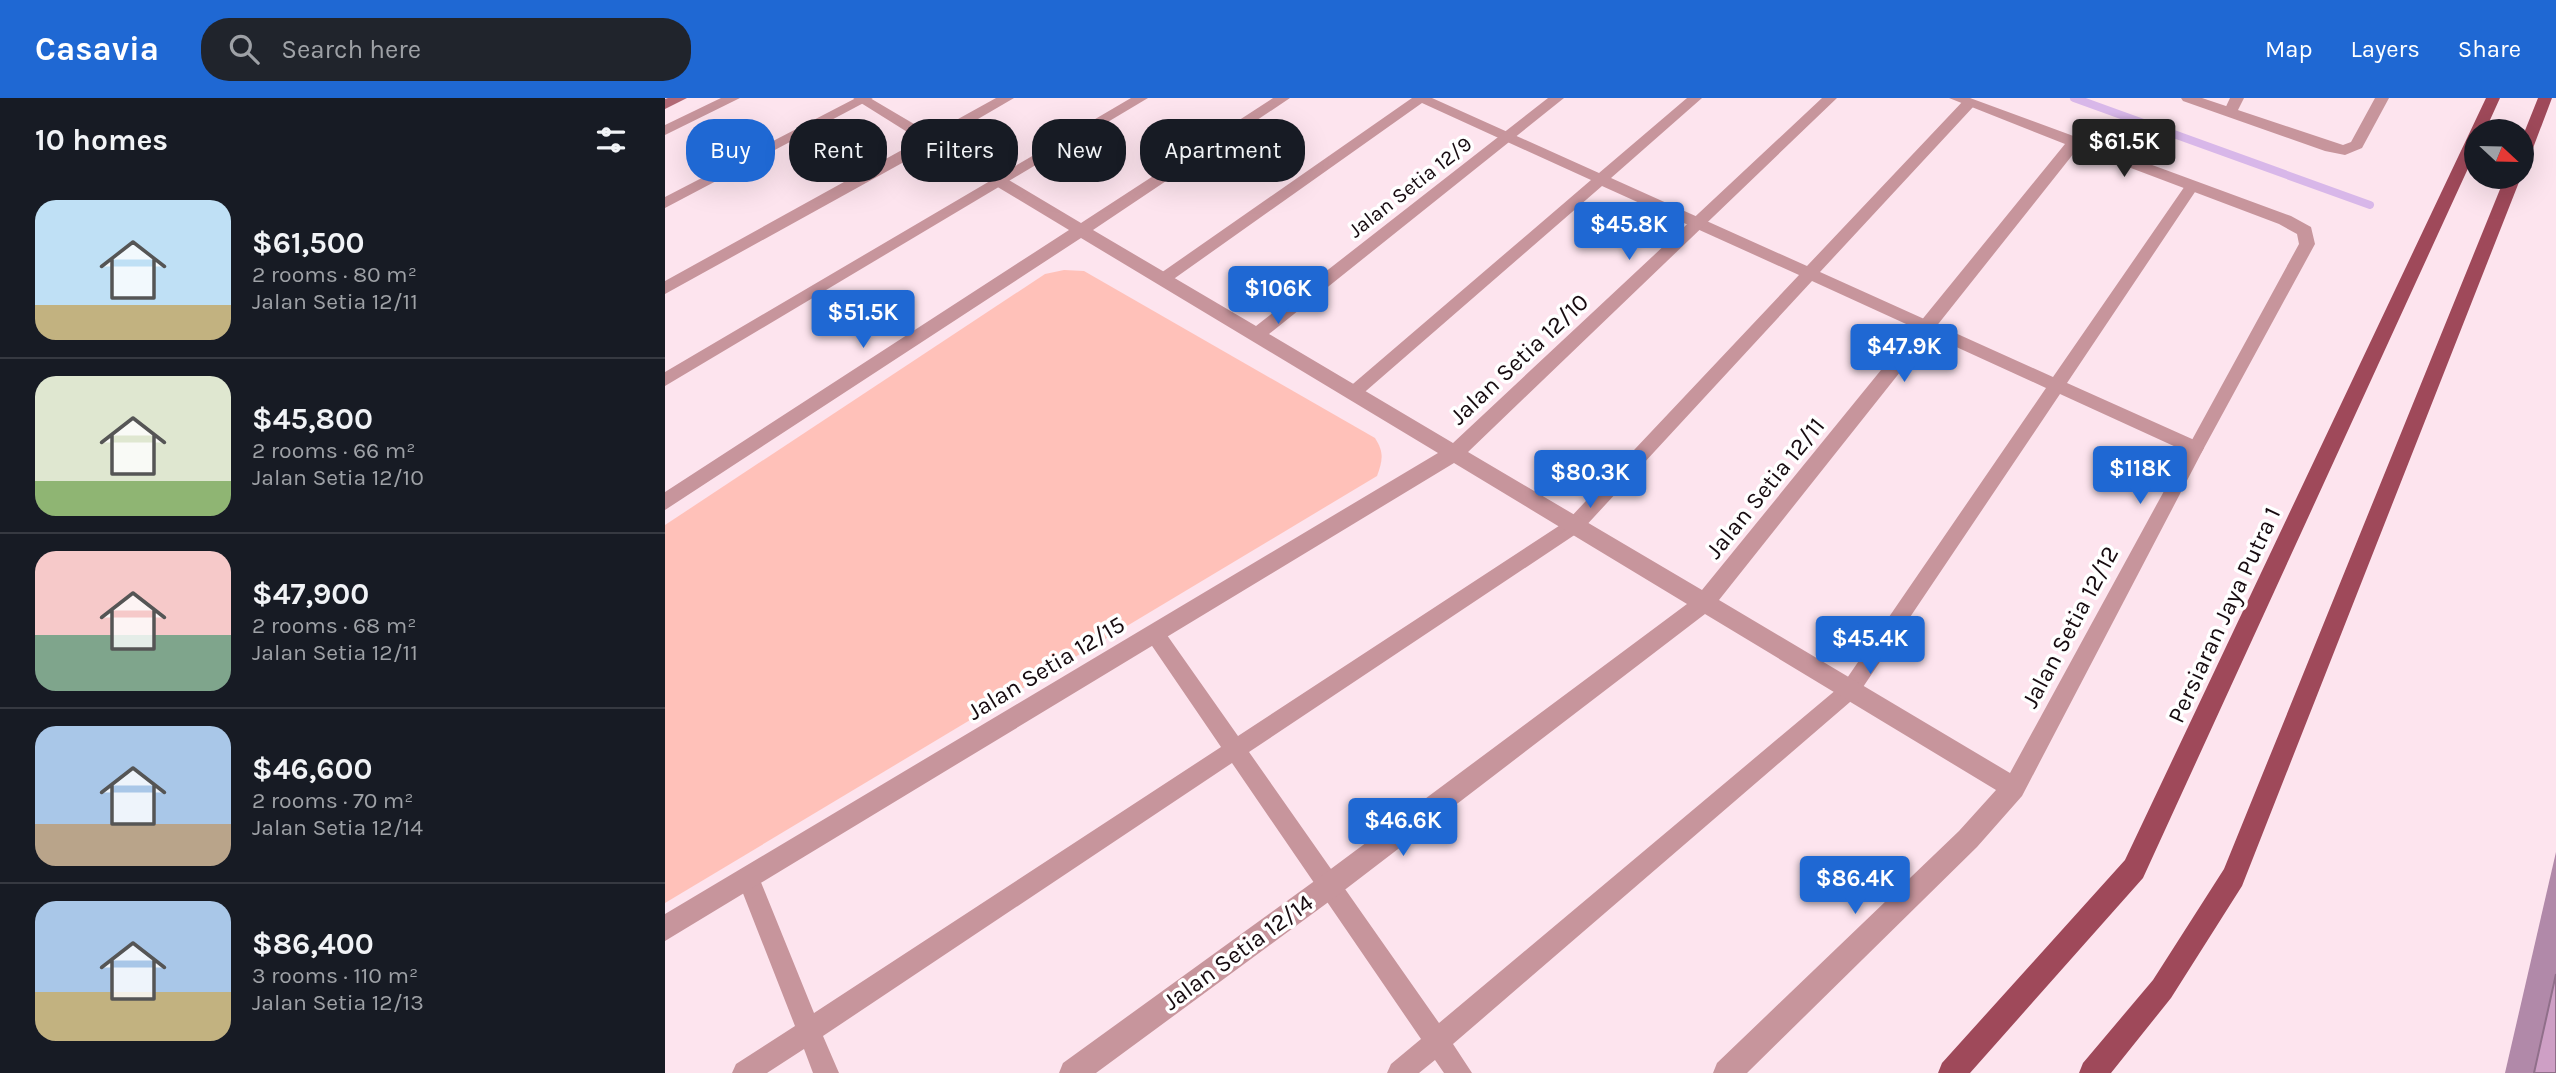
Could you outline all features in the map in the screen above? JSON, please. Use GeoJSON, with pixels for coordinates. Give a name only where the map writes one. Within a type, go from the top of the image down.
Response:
{"type":"FeatureCollection","features":[{"type":"Feature","properties":{"kind":"main road","name":"Persiaran Jaya Putra 1"},"geometry":{"type":"LineString","coordinates":[[2483,119],[2493,98]]}},
{"type":"Feature","properties":{"kind":"main road"},"geometry":{"type":"LineString","coordinates":[[2534,126],[2545,98]]}},
{"type":"Feature","properties":{"kind":"main road","name":"Persiaran Jaya Putra 1"},"geometry":{"type":"LineString","coordinates":[[1952,1073],[2134,869],[2464,161]]}},
{"type":"Feature","properties":{"kind":"main road"},"geometry":{"type":"LineString","coordinates":[[2093,1073],[2162,989],[2233,877],[2508,189]]}},
{"type":"Feature","properties":{"kind":"street"},"geometry":{"type":"LineString","coordinates":[[665,105],[680,98]]}},
{"type":"Feature","properties":{"kind":"street"},"geometry":{"type":"LineString","coordinates":[[665,131],[733,98]]}},
{"type":"Feature","properties":{"kind":"street"},"geometry":{"type":"LineString","coordinates":[[970,119],[1007,98]]}},
{"type":"Feature","properties":{"kind":"street"},"geometry":{"type":"LineString","coordinates":[[665,502],[1283,98]]}},
{"type":"Feature","properties":{"kind":"street","name":"Jalan Setia 12/9"},"geometry":{"type":"LineString","coordinates":[[1255,335],[1557,98]]}},
{"type":"Feature","properties":{"kind":"street","name":"Jalan Setia 12/10"},"geometry":{"type":"LineString","coordinates":[[1454,453],[1830,98]]}},
{"type":"Feature","properties":{"kind":"street"},"geometry":{"type":"LineString","coordinates":[[2188,98],[2330,148],[2345,150],[2357,145],[2382,98]]}},
{"type":"Feature","properties":{"kind":"street"},"geometry":{"type":"LineString","coordinates":[[863,99],[901,122]]}},
{"type":"Feature","properties":{"kind":"street"},"geometry":{"type":"LineString","coordinates":[[1963,100],[2192,186]]}},
{"type":"Feature","properties":{"kind":"street","name":"Jalan Setia 12/11"},"geometry":{"type":"LineString","coordinates":[[1704,603],[2075,142]]}},
{"type":"Feature","properties":{"kind":"street"},"geometry":{"type":"LineString","coordinates":[[665,288],[901,158]]}},
{"type":"Feature","properties":{"kind":"street"},"geometry":{"type":"LineString","coordinates":[[1000,182],[2014,788]]}},
{"type":"Feature","properties":{"kind":"street","name":"Jalan Setia 12/12"},"geometry":{"type":"LineString","coordinates":[[1727,1073],[1968,839],[2014,788],[2195,448],[2308,244],[2305,231],[2285,220],[2192,186]]}},
{"type":"Feature","properties":{"kind":"street","name":"Jalan Setia 12/15"},"geometry":{"type":"LineString","coordinates":[[665,928],[1454,453]]}},
{"type":"Feature","properties":{"kind":"street","name":"Jalan Setia 12/14"},"geometry":{"type":"LineString","coordinates":[[1073,1073],[1329,886],[1704,603]]}},
{"type":"Feature","properties":{"kind":"lane"},"geometry":{"type":"LineString","coordinates":[[1018,171],[1141,98]]}},
{"type":"Feature","properties":{"kind":"lane"},"geometry":{"type":"LineString","coordinates":[[1163,279],[1421,98],[2195,448]]}},
{"type":"Feature","properties":{"kind":"lane"},"geometry":{"type":"LineString","coordinates":[[1353,393],[1695,98]]}},
{"type":"Feature","properties":{"kind":"lane"},"geometry":{"type":"LineString","coordinates":[[2230,113],[2237,98]]}},
{"type":"Feature","properties":{"kind":"lane"},"geometry":{"type":"LineString","coordinates":[[665,203],[863,99]]}},
{"type":"Feature","properties":{"kind":"lane"},"geometry":{"type":"LineString","coordinates":[[745,1073],[1575,525],[1809,273],[1963,100]]}},
{"type":"Feature","properties":{"kind":"lane"},"geometry":{"type":"LineString","coordinates":[[665,380],[1000,182]]}},
{"type":"Feature","properties":{"kind":"lane"},"geometry":{"type":"LineString","coordinates":[[1401,1073],[1850,690],[2192,186]]}},
{"type":"Feature","properties":{"kind":"lane"},"geometry":{"type":"LineString","coordinates":[[1155,634],[1459,1073]]}},
{"type":"Feature","properties":{"kind":"lane"},"geometry":{"type":"LineString","coordinates":[[748,878],[826,1073]]}},
{"type":"Feature","properties":{"kind":"shaded area"},"geometry":{"type":"Polygon","coordinates":[[[1064,270],[1084,271],[1375,438],[1382,456],[1377,476],[665,903],[665,525],[1045,274],[1064,270]]]}},
{"type":"Feature","properties":{"kind":"building"},"geometry":{"type":"Polygon","coordinates":[[[2556,974],[2556,1073],[2534,1073],[2556,974]]]}},
{"type":"Feature","properties":{"kind":"waterway"},"geometry":{"type":"LineString","coordinates":[[2074,98],[2370,205]]}}]}
